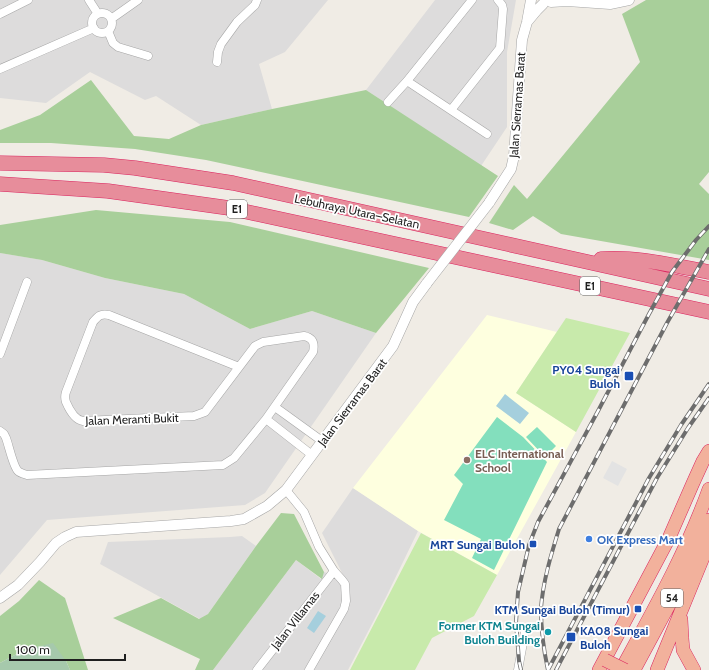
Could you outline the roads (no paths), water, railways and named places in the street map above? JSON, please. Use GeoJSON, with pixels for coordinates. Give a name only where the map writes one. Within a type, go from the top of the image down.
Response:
{"type":"FeatureCollection","features":[{"type":"Feature","properties":{"kind":"highway","name":"Lebuhraya Utara–Selatan"},"geometry":{"type":"LineString","coordinates":[[0,163],[104,165],[135,168],[233,184],[709,289]]}},
{"type":"Feature","properties":{"kind":"highway","name":"Lebuhraya Utara–Selatan"},"geometry":{"type":"LineString","coordinates":[[0,184],[108,191],[229,208],[709,312]]}},
{"type":"Feature","properties":{"kind":"highway"},"geometry":{"type":"LineString","coordinates":[[583,261],[609,258],[644,261],[709,272]]}},
{"type":"Feature","properties":{"kind":"highway"},"geometry":{"type":"LineString","coordinates":[[624,670],[602,665],[669,538],[703,461],[709,451]]}},
{"type":"Feature","properties":{"kind":"highway","name":"54"},"geometry":{"type":"LineString","coordinates":[[621,670],[672,575],[709,489]]}},
{"type":"Feature","properties":{"kind":"highway"},"geometry":{"type":"LineString","coordinates":[[657,670],[704,555],[708,522]]}},
{"type":"Feature","properties":{"kind":"highway","name":"54"},"geometry":{"type":"LineString","coordinates":[[634,670],[683,579],[708,522]]}},
{"type":"Feature","properties":{"kind":"highway"},"geometry":{"type":"LineString","coordinates":[[680,615],[683,650],[694,670]]}},
{"type":"Feature","properties":{"kind":"street"},"geometry":{"type":"LineString","coordinates":[[0,14],[28,0]]}},
{"type":"Feature","properties":{"kind":"street"},"geometry":{"type":"LineString","coordinates":[[90,0],[98,14]]}},
{"type":"Feature","properties":{"kind":"street"},"geometry":{"type":"LineString","coordinates":[[111,18],[138,0]]}},
{"type":"Feature","properties":{"kind":"street"},"geometry":{"type":"LineString","coordinates":[[217,62],[221,44],[237,22],[255,5],[257,0]]}},
{"type":"Feature","properties":{"kind":"street"},"geometry":{"type":"LineString","coordinates":[[388,102],[407,82],[472,0]]}},
{"type":"Feature","properties":{"kind":"street"},"geometry":{"type":"LineString","coordinates":[[450,110],[500,48],[503,9],[498,0]]}},
{"type":"Feature","properties":{"kind":"street","name":"Jalan Sierramas Barat"},"geometry":{"type":"LineString","coordinates":[[0,598],[18,585],[56,543],[76,532],[244,519],[267,506],[286,490],[393,346],[413,302],[490,203],[511,169],[514,156],[522,40],[527,22],[530,0]]}},
{"type":"Feature","properties":{"kind":"street"},"geometry":{"type":"LineString","coordinates":[[546,2],[581,1],[610,4],[629,0]]}},
{"type":"Feature","properties":{"kind":"street","name":"Jalan Sierramas Barat"},"geometry":{"type":"LineString","coordinates":[[527,22],[546,2]]}},
{"type":"Feature","properties":{"kind":"street"},"geometry":{"type":"LineString","coordinates":[[98,14],[107,14],[111,18],[112,24],[108,31],[102,33],[98,32],[92,25],[93,19],[98,14]]}},
{"type":"Feature","properties":{"kind":"street"},"geometry":{"type":"LineString","coordinates":[[0,69],[94,28]]}},
{"type":"Feature","properties":{"kind":"street"},"geometry":{"type":"LineString","coordinates":[[108,31],[112,42],[118,47],[148,56]]}},
{"type":"Feature","properties":{"kind":"street"},"geometry":{"type":"LineString","coordinates":[[407,82],[487,134]]}},
{"type":"Feature","properties":{"kind":"street"},"geometry":{"type":"LineString","coordinates":[[0,354],[27,282]]}},
{"type":"Feature","properties":{"kind":"street","name":"Jalan Meranti Bukit"},"geometry":{"type":"LineString","coordinates":[[0,431],[6,438],[15,467],[18,471],[27,475],[223,465],[234,458],[266,419],[313,352],[313,341],[309,337],[304,336],[263,342],[255,346],[205,412],[194,416],[83,421],[75,417],[65,401],[66,392],[93,322],[99,315],[104,314],[239,367]]}},
{"type":"Feature","properties":{"kind":"street"},"geometry":{"type":"LineString","coordinates":[[275,407],[322,441]]}},
{"type":"Feature","properties":{"kind":"street"},"geometry":{"type":"LineString","coordinates":[[266,419],[312,455]]}},
{"type":"Feature","properties":{"kind":"street"},"geometry":{"type":"LineString","coordinates":[[286,490],[304,512],[319,548],[334,571],[339,575],[345,584],[344,609],[309,670]]}},
{"type":"Feature","properties":{"kind":"street","name":"Jalan Villamas"},"geometry":{"type":"LineString","coordinates":[[256,670],[334,571]]}},
{"type":"Feature","properties":{"kind":"street"},"geometry":{"type":"LineString","coordinates":[[518,670],[525,632]]}},
{"type":"Feature","properties":{"kind":"water"},"geometry":{"type":"Polygon","coordinates":[[[505,394],[529,413],[520,424],[496,406],[505,394]]]}},
{"type":"Feature","properties":{"kind":"water"},"geometry":{"type":"Polygon","coordinates":[[[318,611],[326,616],[314,633],[307,628],[318,611]]]}},
{"type":"Feature","properties":{"kind":"railway"},"geometry":{"type":"LineString","coordinates":[[521,670],[516,622],[518,592],[529,545],[538,522],[672,272],[696,240],[709,226]]}},
{"type":"Feature","properties":{"kind":"railway"},"geometry":{"type":"LineString","coordinates":[[548,670],[543,639],[541,608],[545,578],[559,529],[667,323],[709,249]]}},
{"type":"Feature","properties":{"kind":"railway"},"geometry":{"type":"LineString","coordinates":[[548,670],[649,478],[681,425],[709,384]]}},
{"type":"Feature","properties":{"kind":"railway"},"geometry":{"type":"LineString","coordinates":[[556,670],[657,478],[688,428],[709,398]]}},
{"type":"Feature","properties":{"kind":"place","name":"PY04 Sungai Buloh"},"geometry":{"type":"Point","coordinates":[629,376]}},
{"type":"Feature","properties":{"kind":"place","name":"ELC International School"},"geometry":{"type":"Point","coordinates":[467,460]}},
{"type":"Feature","properties":{"kind":"place","name":"OK Express Mart"},"geometry":{"type":"Point","coordinates":[589,539]}},
{"type":"Feature","properties":{"kind":"place","name":"MRT Sungai Buloh"},"geometry":{"type":"Point","coordinates":[533,544]}},
{"type":"Feature","properties":{"kind":"place","name":"KTM Sungai Buloh (Timur)"},"geometry":{"type":"Point","coordinates":[638,609]}},
{"type":"Feature","properties":{"kind":"place","name":"Former KTM Sungai Buloh Building"},"geometry":{"type":"Point","coordinates":[548,632]}},
{"type":"Feature","properties":{"kind":"place","name":"KA08 Sungai Buloh"},"geometry":{"type":"Point","coordinates":[571,637]}}]}
